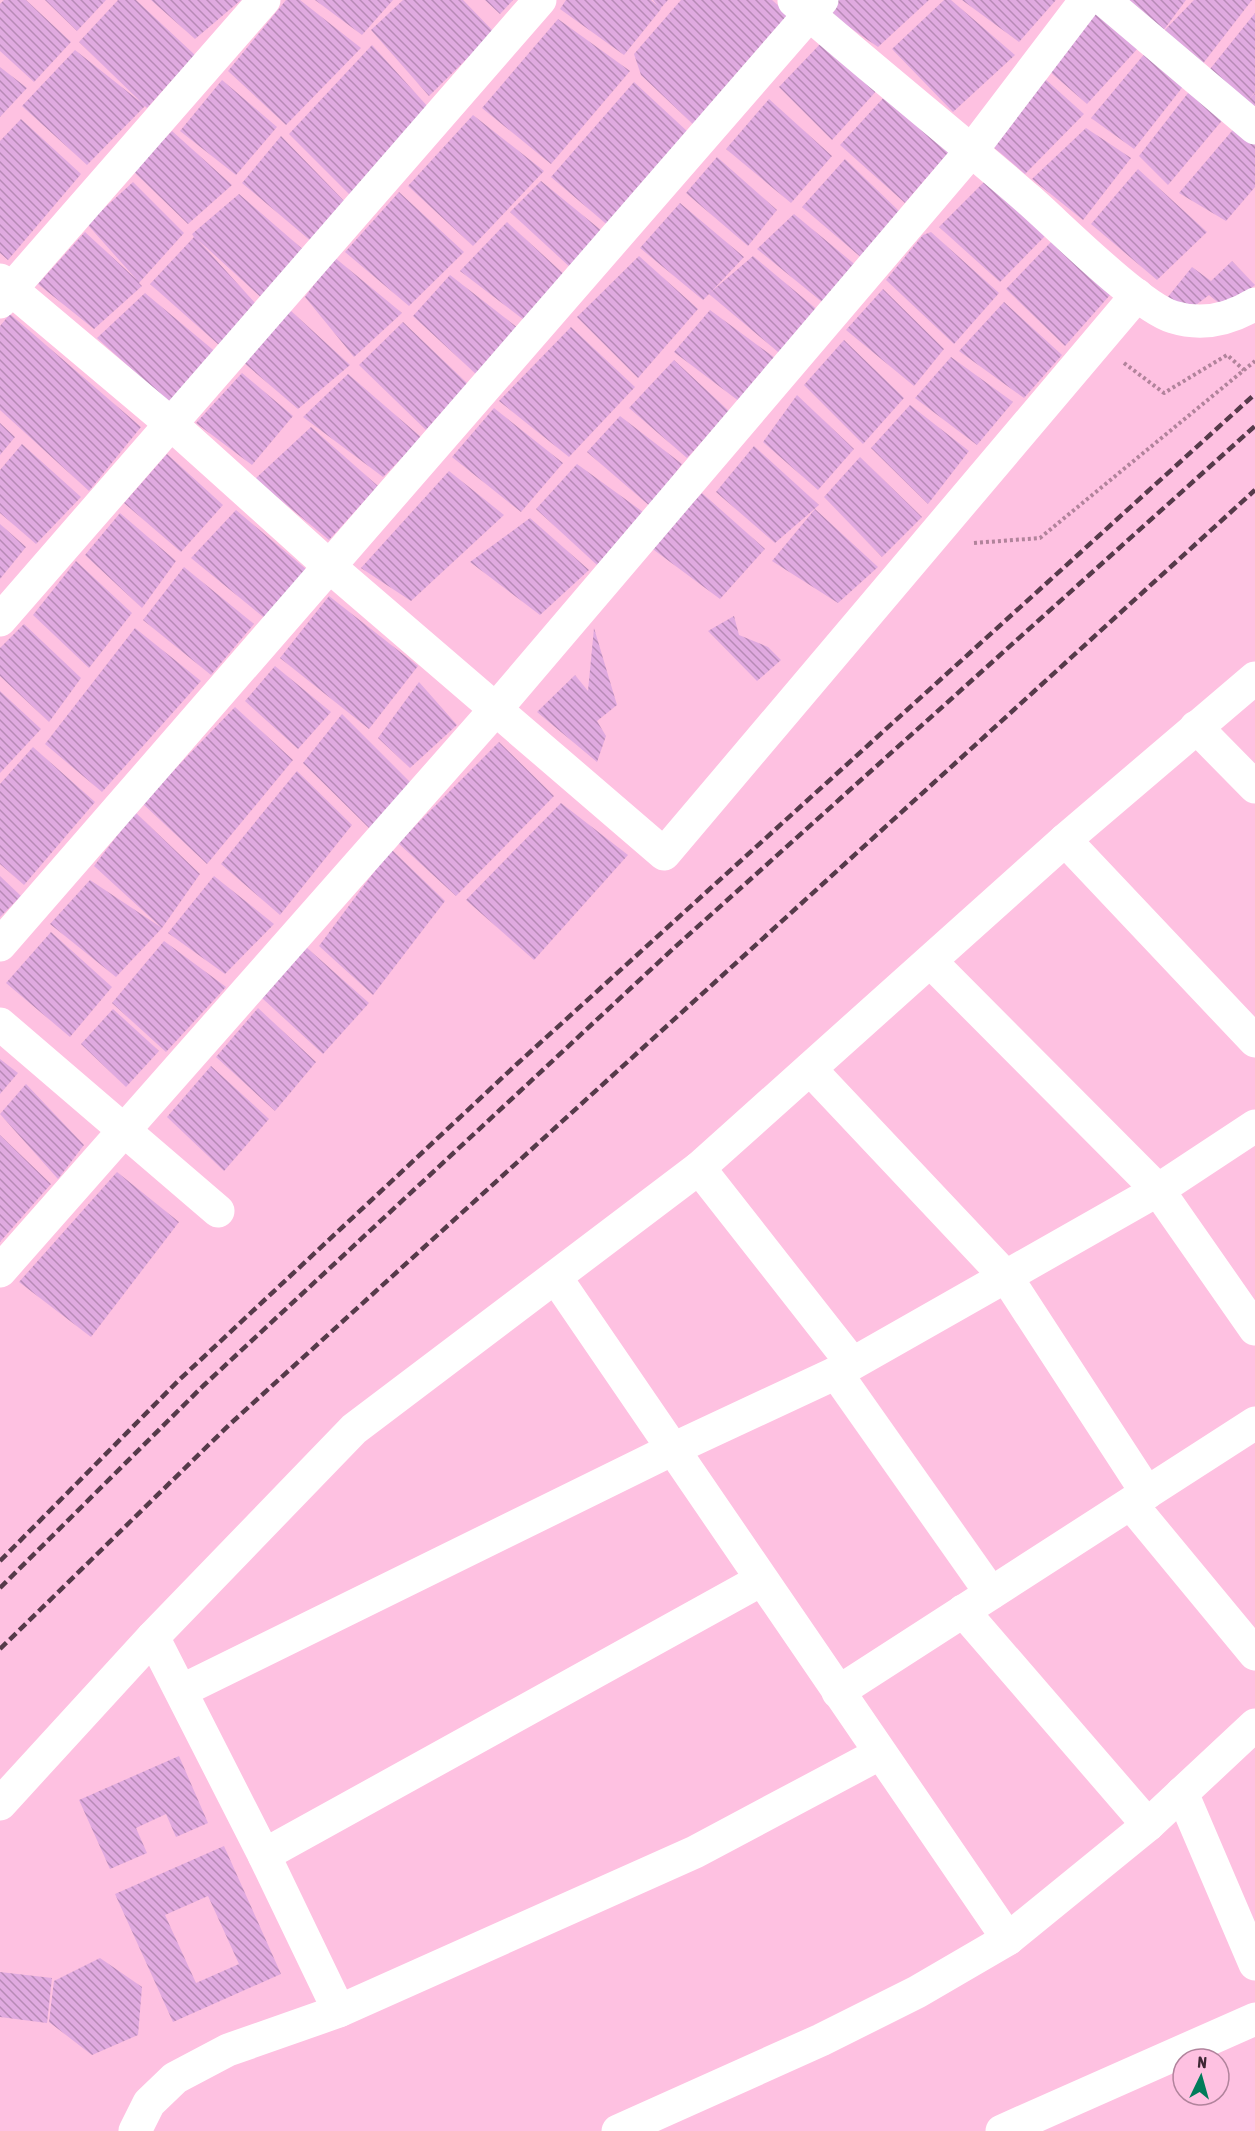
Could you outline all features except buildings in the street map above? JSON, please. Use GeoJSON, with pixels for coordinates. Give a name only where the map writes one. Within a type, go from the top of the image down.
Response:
{"type":"FeatureCollection","features":[{"type":"Feature","properties":{"kind":"street"},"geometry":{"type":"LineString","coordinates":[[264,0],[4,291],[170,423],[329,566],[664,854],[1137,295]]}},
{"type":"Feature","properties":{"kind":"street"},"geometry":{"type":"LineString","coordinates":[[0,620],[540,0]]}},
{"type":"Feature","properties":{"kind":"street"},"geometry":{"type":"LineString","coordinates":[[0,1271],[495,710],[972,150],[1086,0]]}},
{"type":"Feature","properties":{"kind":"street"},"geometry":{"type":"LineString","coordinates":[[1104,0],[1255,128]]}},
{"type":"Feature","properties":{"kind":"street"},"geometry":{"type":"LineString","coordinates":[[0,945],[329,566],[808,5],[1137,295],[1171,317],[1202,322],[1227,319],[1255,304]]}},
{"type":"Feature","properties":{"kind":"street"},"geometry":{"type":"LineString","coordinates":[[0,1804],[153,1637],[354,1429],[699,1168],[932,962],[1065,840],[1255,678]]}},
{"type":"Feature","properties":{"kind":"street"},"geometry":{"type":"LineString","coordinates":[[1196,727],[1255,787]]}},
{"type":"Feature","properties":{"kind":"street"},"geometry":{"type":"LineString","coordinates":[[1065,840],[1255,1041]]}},
{"type":"Feature","properties":{"kind":"street"},"geometry":{"type":"LineString","coordinates":[[932,962],[1158,1190],[1255,1329]]}},
{"type":"Feature","properties":{"kind":"street"},"geometry":{"type":"LineString","coordinates":[[0,1024],[218,1211]]}},
{"type":"Feature","properties":{"kind":"street"},"geometry":{"type":"LineString","coordinates":[[810,1069],[1007,1278],[1139,1498],[1255,1654]]}},
{"type":"Feature","properties":{"kind":"street"},"geometry":{"type":"LineString","coordinates":[[181,1691],[672,1449],[844,1368],[1007,1278],[1158,1190],[1255,1126]]}},
{"type":"Feature","properties":{"kind":"street"},"geometry":{"type":"LineString","coordinates":[[699,1168],[844,1368],[992,1593]]}},
{"type":"Feature","properties":{"kind":"street"},"geometry":{"type":"LineString","coordinates":[[556,1278],[879,1754],[1008,1939]]}},
{"type":"Feature","properties":{"kind":"street"},"geometry":{"type":"LineString","coordinates":[[837,1692],[1255,1422]]}},
{"type":"Feature","properties":{"kind":"street"},"geometry":{"type":"LineString","coordinates":[[264,1855],[761,1580]]}},
{"type":"Feature","properties":{"kind":"street"},"geometry":{"type":"LineString","coordinates":[[963,1611],[1148,1825]]}},
{"type":"Feature","properties":{"kind":"street"},"geometry":{"type":"LineString","coordinates":[[153,1637],[264,1855],[339,2011]]}},
{"type":"Feature","properties":{"kind":"street"},"geometry":{"type":"LineString","coordinates":[[618,2131],[821,2040],[916,1992],[1008,1939],[1148,1825],[1255,1725]]}},
{"type":"Feature","properties":{"kind":"street"},"geometry":{"type":"LineString","coordinates":[[135,2131],[149,2103],[175,2078],[228,2050],[339,2011],[695,1852],[879,1754]]}},
{"type":"Feature","properties":{"kind":"street"},"geometry":{"type":"LineString","coordinates":[[1182,1792],[1255,1964]]}},
{"type":"Feature","properties":{"kind":"street"},"geometry":{"type":"LineString","coordinates":[[1002,2131],[1255,2019]]}},
{"type":"Feature","properties":{"kind":"path"},"geometry":{"type":"LineString","coordinates":[[1097,343],[1164,393],[1227,355],[1244,370]]}},
{"type":"Feature","properties":{"kind":"path"},"geometry":{"type":"LineString","coordinates":[[925,547],[1040,538],[1255,361]]}},
{"type":"Feature","properties":{"kind":"railway"},"geometry":{"type":"LineString","coordinates":[[0,1561],[179,1380],[518,1063],[1255,394]]}},
{"type":"Feature","properties":{"kind":"railway"},"geometry":{"type":"LineString","coordinates":[[0,1588],[203,1386],[675,947],[1255,426]]}},
{"type":"Feature","properties":{"kind":"railway"},"geometry":{"type":"LineString","coordinates":[[0,1649],[229,1425],[1255,490]]}}]}
